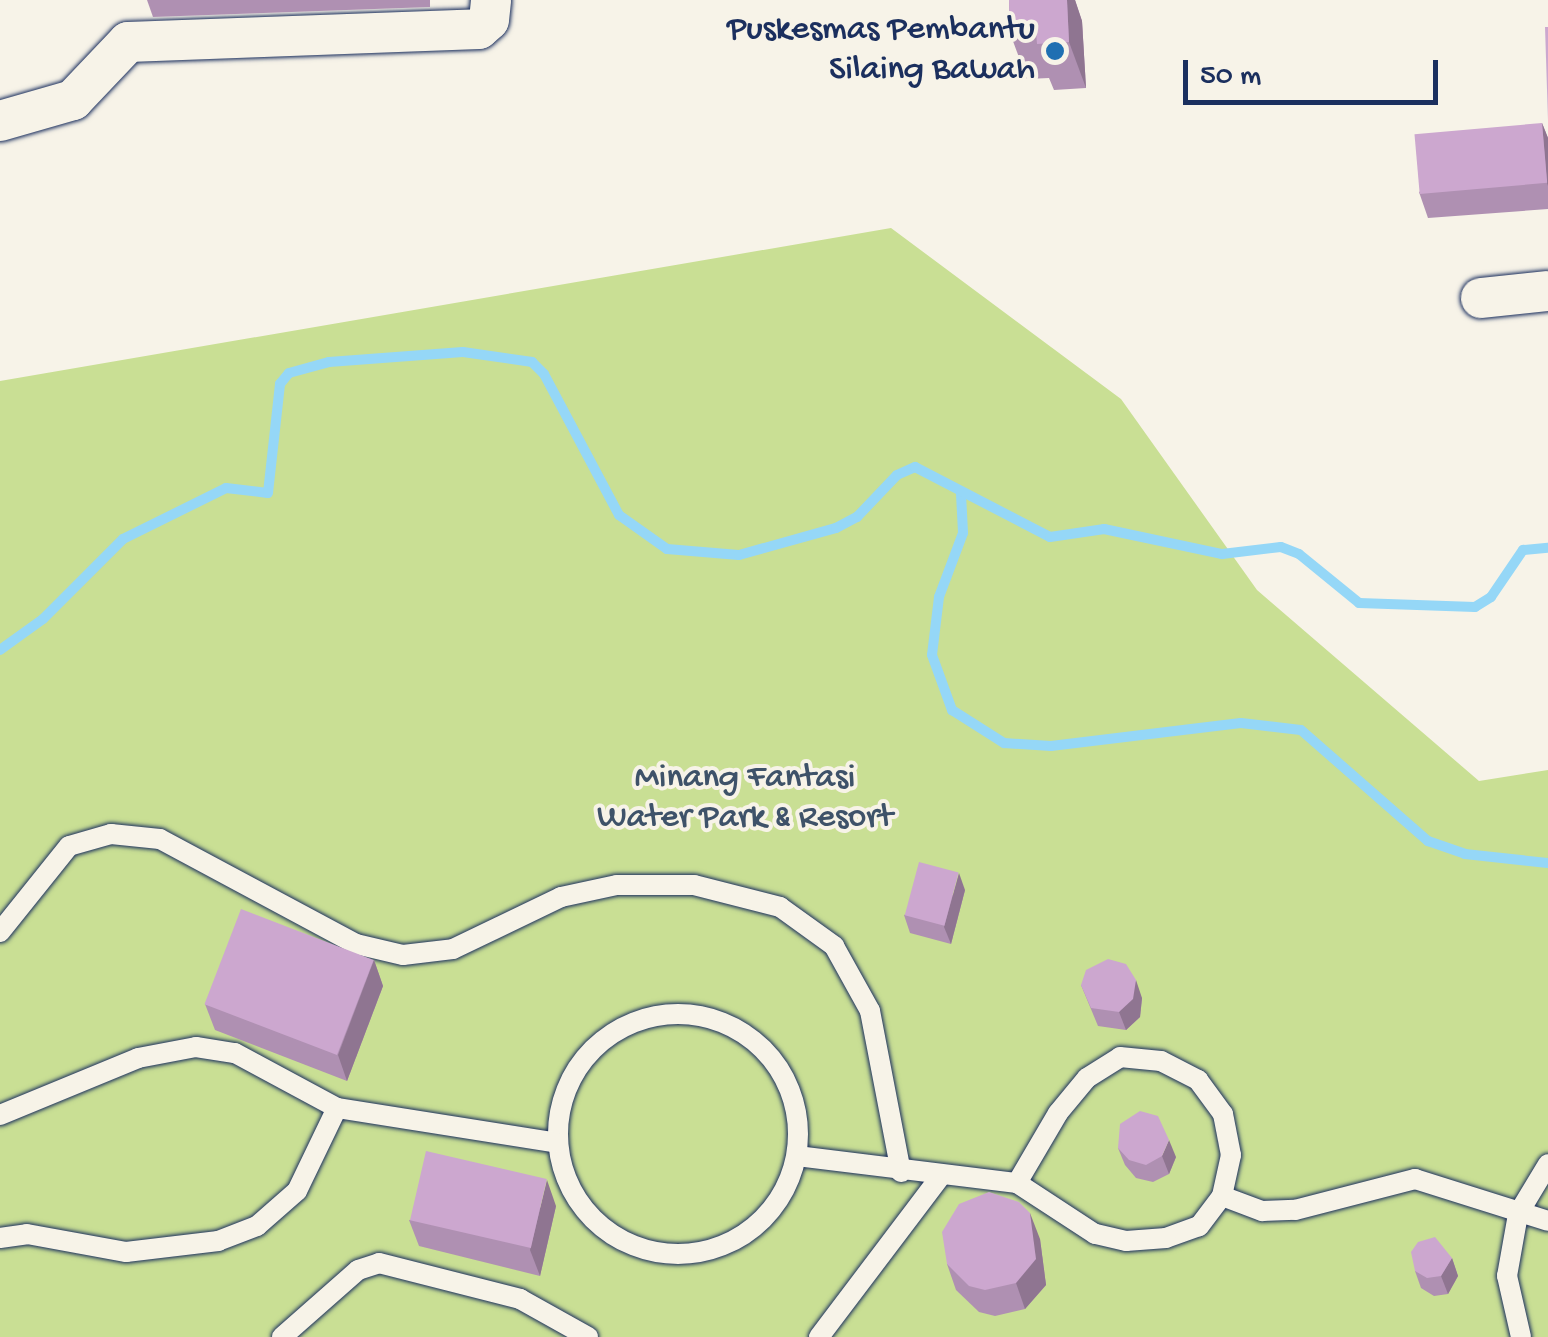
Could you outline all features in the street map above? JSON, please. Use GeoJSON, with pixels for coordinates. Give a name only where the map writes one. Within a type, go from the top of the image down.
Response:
{"type":"FeatureCollection","features":[{"type":"Feature","properties":{"kind":"street"},"geometry":{"type":"LineString","coordinates":[[0,121],[73,100],[128,42],[479,30],[489,20],[491,0]]}},
{"type":"Feature","properties":{"kind":"street"},"geometry":{"type":"LineString","coordinates":[[1482,298],[1548,291]]}},
{"type":"Feature","properties":{"kind":"lane"},"geometry":{"type":"LineString","coordinates":[[0,932],[68,846],[111,834],[160,840],[356,944],[403,955],[454,950],[562,897],[617,884],[694,885],[780,907],[834,946],[870,1010],[901,1172]]}},
{"type":"Feature","properties":{"kind":"lane"},"geometry":{"type":"LineString","coordinates":[[684,1013],[724,1022],[758,1044],[784,1076],[798,1115],[797,1156],[779,1202],[743,1236],[697,1254],[647,1251],[603,1229],[571,1190],[557,1144],[561,1102],[577,1065],[606,1036],[643,1018],[684,1013]]}},
{"type":"Feature","properties":{"kind":"lane"},"geometry":{"type":"LineString","coordinates":[[0,1115],[138,1058],[196,1047],[236,1053],[337,1108],[557,1144]]}},
{"type":"Feature","properties":{"kind":"lane"},"geometry":{"type":"LineString","coordinates":[[797,1156],[940,1177],[1017,1183],[1095,1234],[1126,1241],[1199,1226],[1222,1196],[1231,1155],[1215,1103],[1198,1080],[1161,1060],[1120,1058],[1087,1078],[1068,1101],[1017,1183]]}},
{"type":"Feature","properties":{"kind":"lane"},"geometry":{"type":"LineString","coordinates":[[0,1238],[28,1234],[126,1252],[218,1241],[257,1226],[297,1191],[337,1108]]}},
{"type":"Feature","properties":{"kind":"lane"},"geometry":{"type":"LineString","coordinates":[[1521,1337],[1508,1276],[1518,1214],[1548,1164]]}},
{"type":"Feature","properties":{"kind":"lane"},"geometry":{"type":"LineString","coordinates":[[819,1337],[940,1177]]}},
{"type":"Feature","properties":{"kind":"lane"},"geometry":{"type":"LineString","coordinates":[[1222,1196],[1262,1211],[1295,1210],[1414,1179],[1518,1214],[1548,1220]]}},
{"type":"Feature","properties":{"kind":"lane"},"geometry":{"type":"LineString","coordinates":[[282,1337],[358,1270],[379,1263],[520,1298],[588,1337]]}},
{"type":"Feature","properties":{"kind":"green space","name":"Minang Fantasi Water Park & Resort"},"geometry":{"type":"Polygon","coordinates":[[[891,228],[1121,399],[1257,590],[1479,781],[1548,770],[1548,1337],[0,1337],[0,381],[891,228]]]}},
{"type":"Feature","properties":{"kind":"building"},"geometry":{"type":"Polygon","coordinates":[[[1009,0],[1067,0],[1069,42],[1037,44],[1036,32],[1010,33],[1009,0]]]}},
{"type":"Feature","properties":{"kind":"building"},"geometry":{"type":"Polygon","coordinates":[[[1545,27],[1548,27],[1548,120],[1545,27]]]}},
{"type":"Feature","properties":{"kind":"building"},"geometry":{"type":"Polygon","coordinates":[[[1542,123],[1547,183],[1420,194],[1414,134],[1542,123]]]}},
{"type":"Feature","properties":{"kind":"building"},"geometry":{"type":"Polygon","coordinates":[[[919,862],[959,873],[944,926],[905,915],[919,862]]]}},
{"type":"Feature","properties":{"kind":"building"},"geometry":{"type":"Polygon","coordinates":[[[241,909],[374,960],[337,1055],[204,1004],[241,909]]]}},
{"type":"Feature","properties":{"kind":"building"},"geometry":{"type":"Polygon","coordinates":[[[1108,959],[1126,964],[1136,980],[1133,999],[1119,1012],[1091,1008],[1081,985],[1086,970],[1108,959]]]}},
{"type":"Feature","properties":{"kind":"building"},"geometry":{"type":"Polygon","coordinates":[[[1140,1111],[1158,1116],[1169,1140],[1162,1156],[1146,1165],[1129,1160],[1118,1148],[1120,1124],[1140,1111]]]}},
{"type":"Feature","properties":{"kind":"building"},"geometry":{"type":"Polygon","coordinates":[[[426,1151],[547,1179],[531,1248],[410,1220],[426,1151]]]}},
{"type":"Feature","properties":{"kind":"building"},"geometry":{"type":"Polygon","coordinates":[[[989,1192],[1019,1202],[1030,1213],[1036,1259],[1016,1283],[985,1290],[969,1286],[947,1264],[942,1232],[959,1204],[989,1192]]]}},
{"type":"Feature","properties":{"kind":"building"},"geometry":{"type":"Polygon","coordinates":[[[1435,1237],[1452,1258],[1441,1276],[1427,1278],[1415,1271],[1411,1252],[1418,1242],[1435,1237]]]}},
{"type":"Feature","properties":{"kind":"waterway"},"geometry":{"type":"LineString","coordinates":[[0,650],[43,619],[123,539],[226,488],[268,493],[280,384],[289,373],[329,362],[463,352],[532,362],[544,374],[619,515],[667,549],[739,555],[836,528],[857,517],[897,475],[915,467],[1050,537],[1104,529],[1222,554],[1281,547],[1299,554],[1359,603],[1475,607],[1491,597],[1523,550],[1548,548]]}},
{"type":"Feature","properties":{"kind":"waterway"},"geometry":{"type":"LineString","coordinates":[[961,494],[963,533],[939,597],[932,655],[952,710],[1004,743],[1051,746],[1241,723],[1301,730],[1428,841],[1465,854],[1548,863]]}},
{"type":"Feature","properties":{"kind":"place","name":"Puskesmas Pembantu Silaing Bawah"},"geometry":{"type":"Point","coordinates":[1055,51]}}]}
